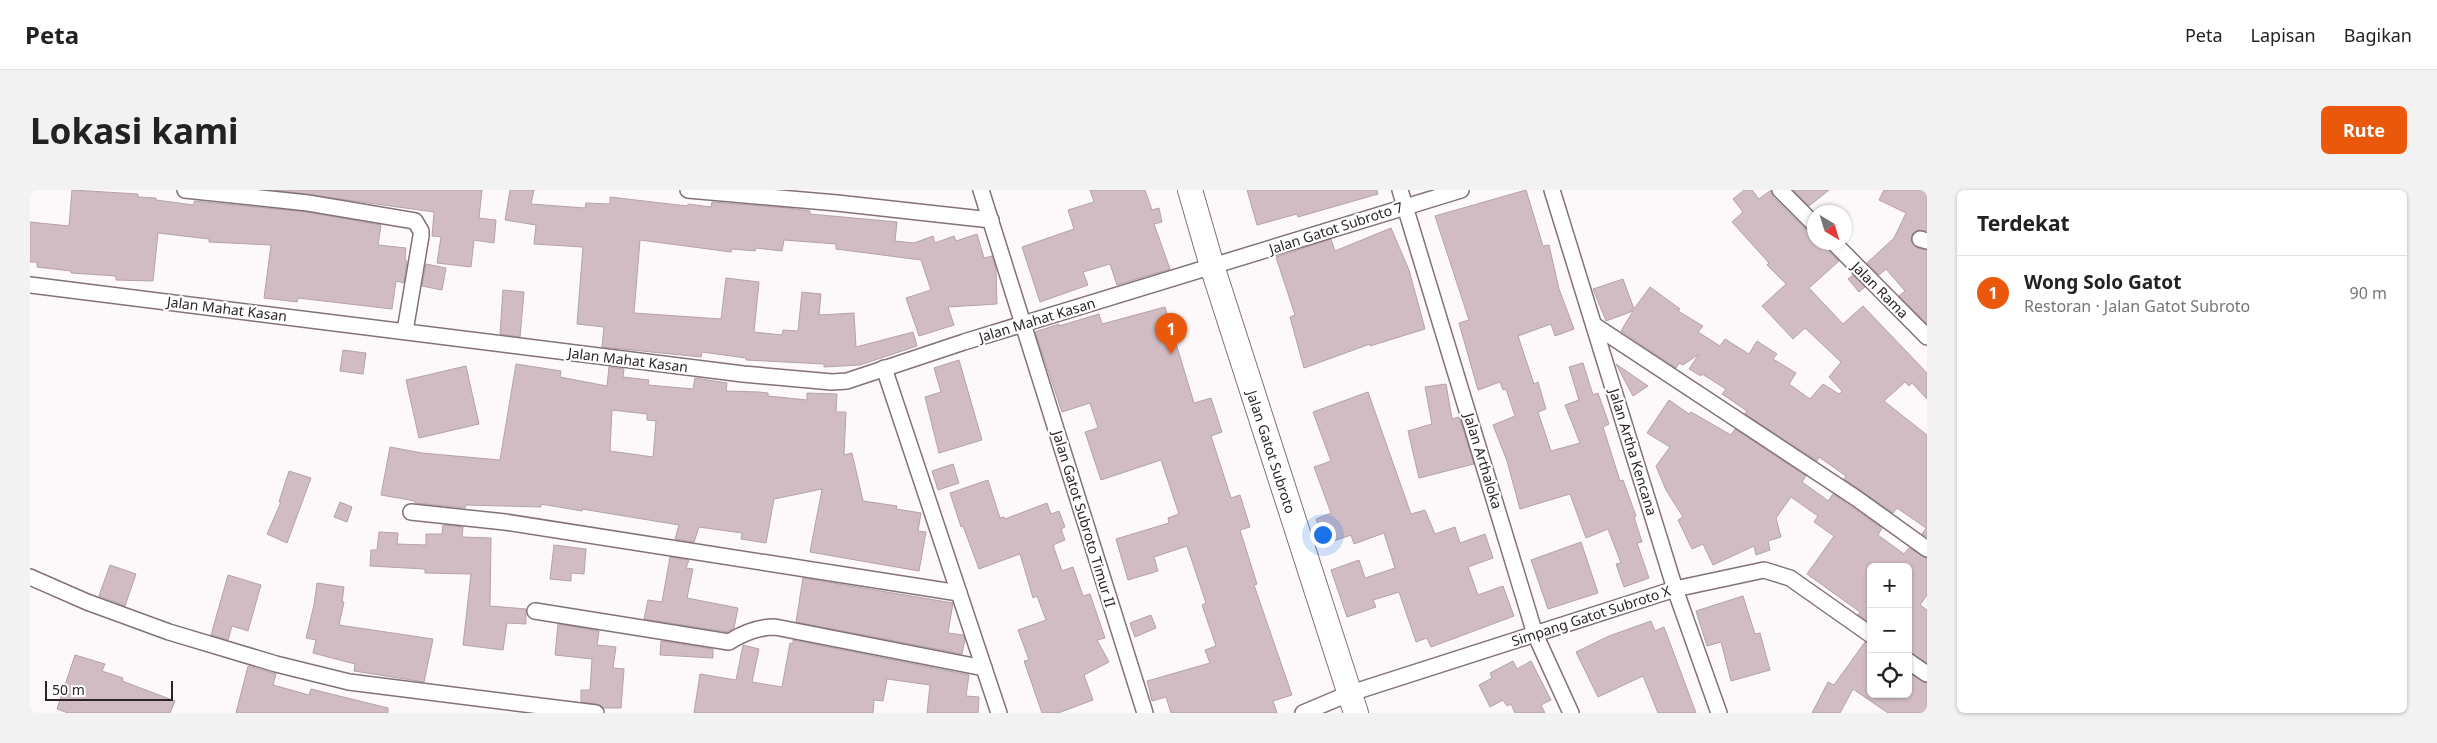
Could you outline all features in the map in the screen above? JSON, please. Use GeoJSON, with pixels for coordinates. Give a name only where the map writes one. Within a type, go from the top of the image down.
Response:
{"type":"FeatureCollection","features":[{"type":"Feature","properties":{"kind":"main road","name":"Jalan Gatot Subroto"},"geometry":{"type":"LineString","coordinates":[[1190,190],[1212,266],[1352,704]]}},
{"type":"Feature","properties":{"kind":"street"},"geometry":{"type":"LineString","coordinates":[[185,190],[308,203],[415,221],[421,231],[421,236],[405,331]]}},
{"type":"Feature","properties":{"kind":"street"},"geometry":{"type":"LineString","coordinates":[[688,190],[837,203],[991,220]]}},
{"type":"Feature","properties":{"kind":"street","name":"Jalan Gatot Subroto Timur II"},"geometry":{"type":"LineString","coordinates":[[981,190],[1144,713]]}},
{"type":"Feature","properties":{"kind":"street","name":"Jalan Arthaloka"},"geometry":{"type":"LineString","coordinates":[[1400,190],[1535,634],[1571,713]]}},
{"type":"Feature","properties":{"kind":"street","name":"Jalan Gatot Subroto 7"},"geometry":{"type":"LineString","coordinates":[[1212,266],[1461,190]]}},
{"type":"Feature","properties":{"kind":"street","name":"Jalan Artha Kencana"},"geometry":{"type":"LineString","coordinates":[[1552,190],[1675,589],[1719,713]]}},
{"type":"Feature","properties":{"kind":"street"},"geometry":{"type":"LineString","coordinates":[[1780,190],[1807,217]]}},
{"type":"Feature","properties":{"kind":"street","name":"Jalan Rama"},"geometry":{"type":"LineString","coordinates":[[1841,250],[1927,337]]}},
{"type":"Feature","properties":{"kind":"street","name":"Jalan Mahat Kasan"},"geometry":{"type":"LineString","coordinates":[[30,285],[733,373],[832,382],[847,381],[1212,266]]}},
{"type":"Feature","properties":{"kind":"street"},"geometry":{"type":"LineString","coordinates":[[1594,325],[1856,498],[1927,549]]}},
{"type":"Feature","properties":{"kind":"street"},"geometry":{"type":"LineString","coordinates":[[884,368],[999,713]]}},
{"type":"Feature","properties":{"kind":"street"},"geometry":{"type":"LineString","coordinates":[[411,512],[505,522],[959,593]]}},
{"type":"Feature","properties":{"kind":"street","name":"Simpang Gatot Subroto X"},"geometry":{"type":"LineString","coordinates":[[1303,713],[1352,704],[1535,634],[1675,589],[1764,570],[1790,578],[1867,631]]}},
{"type":"Feature","properties":{"kind":"street"},"geometry":{"type":"LineString","coordinates":[[30,577],[87,602],[169,632],[240,654],[349,682],[596,713]]}},
{"type":"Feature","properties":{"kind":"street"},"geometry":{"type":"LineString","coordinates":[[535,611],[729,642],[740,635],[763,627],[774,627],[984,668]]}},
{"type":"Feature","properties":{"kind":"street"},"geometry":{"type":"LineString","coordinates":[[1912,663],[1927,674]]}},
{"type":"Feature","properties":{"kind":"building"},"geometry":{"type":"Polygon","coordinates":[[[72,190],[138,194],[138,197],[156,198],[156,200],[194,205],[194,201],[307,212],[381,225],[378,245],[406,248],[405,260],[407,261],[404,283],[396,281],[392,309],[298,298],[297,302],[264,298],[271,245],[209,242],[209,239],[158,233],[153,281],[116,280],[116,276],[71,273],[71,271],[37,267],[37,262],[30,262],[30,222],[69,226],[72,190]]]}},
{"type":"Feature","properties":{"kind":"building"},"geometry":{"type":"Polygon","coordinates":[[[274,190],[482,190],[479,218],[496,220],[494,243],[474,240],[471,267],[437,263],[441,237],[432,236],[434,212],[274,190]]]}},
{"type":"Feature","properties":{"kind":"building"},"geometry":{"type":"Polygon","coordinates":[[[510,190],[534,190],[531,204],[585,208],[586,203],[610,204],[610,197],[687,206],[688,204],[711,207],[712,202],[788,208],[810,211],[810,214],[897,222],[895,241],[914,243],[933,236],[935,243],[954,236],[956,241],[977,234],[984,258],[992,256],[996,269],[997,304],[948,307],[954,325],[919,336],[906,298],[931,290],[921,260],[836,249],[836,244],[784,240],[782,251],[756,248],[755,251],[732,249],[731,252],[640,240],[634,313],[721,319],[726,278],[759,282],[754,332],[782,335],[783,330],[798,331],[802,292],[821,294],[819,315],[854,313],[856,347],[913,332],[917,346],[860,365],[824,367],[824,364],[746,360],[746,358],[702,352],[701,357],[602,347],[604,327],[577,324],[583,247],[534,244],[536,225],[505,220],[510,190]]]}},
{"type":"Feature","properties":{"kind":"building"},"geometry":{"type":"Polygon","coordinates":[[[1090,190],[1145,190],[1152,210],[1159,208],[1162,222],[1154,224],[1170,269],[1117,285],[1110,264],[1083,272],[1088,285],[1040,302],[1022,247],[1074,229],[1068,210],[1094,202],[1090,190]]]}},
{"type":"Feature","properties":{"kind":"building"},"geometry":{"type":"Polygon","coordinates":[[[1247,190],[1377,190],[1378,194],[1298,217],[1297,214],[1257,225],[1247,190]]]}},
{"type":"Feature","properties":{"kind":"building"},"geometry":{"type":"Polygon","coordinates":[[[1526,190],[1543,246],[1549,245],[1559,289],[1574,329],[1555,336],[1551,324],[1518,336],[1534,384],[1538,382],[1546,409],[1538,412],[1551,451],[1580,443],[1565,405],[1579,400],[1569,367],[1583,363],[1593,395],[1598,393],[1609,424],[1603,427],[1620,481],[1623,480],[1636,516],[1634,517],[1642,542],[1637,543],[1649,578],[1624,587],[1616,564],[1621,563],[1608,529],[1586,538],[1570,494],[1520,509],[1507,461],[1493,425],[1515,416],[1506,389],[1503,390],[1500,382],[1478,390],[1459,323],[1469,320],[1435,216],[1526,190]]]}},
{"type":"Feature","properties":{"kind":"building"},"geometry":{"type":"Polygon","coordinates":[[[1744,190],[1752,190],[1759,199],[1771,190],[1773,197],[1807,230],[1807,250],[1827,250],[1839,261],[1809,288],[1843,324],[1863,306],[1927,373],[1927,399],[1912,383],[1909,386],[1905,382],[1884,401],[1927,435],[1927,537],[1922,534],[1926,528],[1897,508],[1893,513],[1844,479],[1846,476],[1819,457],[1817,461],[1745,414],[1747,411],[1722,394],[1726,389],[1702,374],[1701,376],[1689,369],[1699,354],[1683,365],[1679,363],[1676,368],[1621,331],[1633,311],[1606,321],[1593,289],[1623,279],[1634,309],[1650,287],[1680,309],[1678,311],[1703,326],[1698,332],[1720,346],[1725,339],[1749,354],[1757,341],[1777,354],[1773,359],[1796,373],[1789,384],[1810,399],[1823,384],[1839,394],[1842,391],[1829,377],[1841,362],[1805,328],[1793,339],[1762,306],[1786,284],[1767,265],[1769,263],[1732,222],[1743,212],[1733,199],[1744,190]]]}},
{"type":"Feature","properties":{"kind":"building"},"geometry":{"type":"Polygon","coordinates":[[[1793,190],[1829,190],[1810,205],[1793,190]]]}},
{"type":"Feature","properties":{"kind":"building"},"geometry":{"type":"Polygon","coordinates":[[[1884,190],[1927,190],[1927,231],[1918,230],[1914,232],[1911,241],[1917,248],[1927,250],[1927,324],[1899,296],[1905,291],[1886,269],[1879,275],[1867,263],[1894,238],[1906,213],[1879,200],[1884,190]]]}},
{"type":"Feature","properties":{"kind":"building"},"geometry":{"type":"Polygon","coordinates":[[[1391,228],[1409,270],[1425,329],[1370,346],[1370,344],[1304,368],[1290,317],[1295,315],[1276,257],[1331,239],[1335,251],[1391,228]]]}},
{"type":"Feature","properties":{"kind":"building"},"geometry":{"type":"Polygon","coordinates":[[[426,264],[446,268],[442,290],[422,286],[426,264]]]}},
{"type":"Feature","properties":{"kind":"building"},"geometry":{"type":"Polygon","coordinates":[[[1853,275],[1865,287],[1859,292],[1848,279],[1853,275]]]}},
{"type":"Feature","properties":{"kind":"building"},"geometry":{"type":"Polygon","coordinates":[[[503,290],[524,292],[520,337],[500,334],[503,290]]]}},
{"type":"Feature","properties":{"kind":"building"},"geometry":{"type":"Polygon","coordinates":[[[1165,307],[1194,403],[1211,398],[1222,432],[1211,436],[1231,498],[1240,495],[1250,527],[1240,530],[1257,584],[1254,585],[1292,695],[1273,701],[1277,713],[1171,713],[1166,697],[1152,701],[1147,681],[1210,663],[1205,650],[1216,646],[1202,605],[1206,603],[1187,546],[1154,557],[1158,571],[1128,580],[1116,539],[1169,523],[1168,518],[1179,514],[1161,460],[1101,480],[1085,432],[1098,428],[1090,403],[1062,412],[1035,332],[1099,314],[1102,324],[1165,307]]]}},
{"type":"Feature","properties":{"kind":"building"},"geometry":{"type":"Polygon","coordinates":[[[343,350],[366,353],[363,374],[340,371],[343,350]]]}},
{"type":"Feature","properties":{"kind":"building"},"geometry":{"type":"Polygon","coordinates":[[[959,360],[982,440],[939,453],[925,397],[941,392],[934,368],[959,360]]]}},
{"type":"Feature","properties":{"kind":"building"},"geometry":{"type":"Polygon","coordinates":[[[516,364],[561,371],[560,377],[607,386],[609,367],[624,369],[623,377],[649,380],[648,385],[693,389],[695,378],[727,383],[726,391],[768,393],[768,396],[807,400],[807,393],[837,394],[836,412],[846,412],[844,455],[852,453],[863,501],[897,506],[896,509],[921,513],[918,531],[926,532],[919,571],[810,552],[822,489],[774,499],[766,543],[741,539],[742,533],[699,527],[694,542],[675,539],[679,525],[582,509],[582,511],[541,504],[541,507],[466,505],[465,508],[415,503],[415,501],[381,495],[390,447],[422,453],[500,460],[516,364]],[[612,410],[610,451],[653,457],[656,421],[647,420],[647,414],[612,410]]]}},
{"type":"Feature","properties":{"kind":"building"},"geometry":{"type":"Polygon","coordinates":[[[1616,364],[1648,386],[1633,396],[1616,364]]]}},
{"type":"Feature","properties":{"kind":"building"},"geometry":{"type":"Polygon","coordinates":[[[466,366],[479,424],[419,438],[406,380],[466,366]]]}},
{"type":"Feature","properties":{"kind":"building"},"geometry":{"type":"Polygon","coordinates":[[[1446,384],[1452,419],[1459,417],[1474,464],[1419,478],[1408,431],[1432,424],[1425,387],[1446,384]]]}},
{"type":"Feature","properties":{"kind":"building"},"geometry":{"type":"Polygon","coordinates":[[[1368,392],[1411,514],[1425,510],[1435,534],[1455,527],[1460,543],[1485,534],[1493,558],[1468,567],[1478,595],[1503,586],[1514,616],[1431,647],[1427,638],[1416,642],[1399,592],[1373,600],[1376,607],[1347,617],[1331,570],[1359,560],[1365,578],[1395,568],[1384,533],[1354,544],[1351,535],[1325,544],[1316,519],[1331,513],[1314,467],[1331,461],[1313,412],[1368,392]]]}},
{"type":"Feature","properties":{"kind":"building"},"geometry":{"type":"Polygon","coordinates":[[[1669,400],[1689,414],[1691,412],[1731,435],[1735,429],[1806,476],[1802,482],[1828,501],[1833,494],[1882,528],[1878,535],[1904,554],[1909,548],[1927,558],[1927,595],[1920,605],[1927,610],[1927,663],[1912,654],[1912,563],[1867,563],[1867,621],[1858,615],[1860,612],[1807,574],[1834,536],[1814,522],[1818,516],[1791,497],[1776,518],[1781,537],[1768,541],[1770,550],[1756,555],[1754,546],[1713,565],[1703,544],[1692,549],[1678,520],[1683,517],[1666,490],[1656,466],[1670,447],[1647,433],[1669,400]]]}},
{"type":"Feature","properties":{"kind":"building"},"geometry":{"type":"Polygon","coordinates":[[[953,464],[959,483],[938,490],[932,471],[953,464]]]}},
{"type":"Feature","properties":{"kind":"building"},"geometry":{"type":"Polygon","coordinates":[[[289,471],[311,478],[287,543],[267,534],[281,502],[279,502],[289,471]]]}},
{"type":"Feature","properties":{"kind":"building"},"geometry":{"type":"Polygon","coordinates":[[[988,480],[1000,518],[1004,517],[1005,519],[1047,503],[1051,514],[1059,511],[1065,527],[1061,529],[1065,540],[1053,545],[1062,571],[1073,567],[1083,596],[1090,594],[1105,638],[1097,640],[1109,662],[1084,675],[1093,700],[1058,713],[1042,713],[1024,661],[1029,660],[1018,630],[1046,620],[1037,596],[1033,598],[1020,554],[979,569],[963,526],[961,527],[950,493],[988,480]]]}},
{"type":"Feature","properties":{"kind":"building"},"geometry":{"type":"Polygon","coordinates":[[[340,502],[352,507],[347,522],[334,517],[340,502]]]}},
{"type":"Feature","properties":{"kind":"building"},"geometry":{"type":"Polygon","coordinates":[[[443,525],[463,527],[462,537],[491,538],[490,606],[526,609],[526,624],[507,623],[503,650],[463,645],[471,574],[425,573],[425,569],[370,566],[371,550],[377,550],[379,532],[398,533],[397,544],[426,545],[426,534],[442,534],[443,525]]]}},
{"type":"Feature","properties":{"kind":"building"},"geometry":{"type":"Polygon","coordinates":[[[1581,542],[1598,593],[1548,609],[1531,560],[1581,542]]]}},
{"type":"Feature","properties":{"kind":"building"},"geometry":{"type":"Polygon","coordinates":[[[554,545],[586,549],[584,574],[571,573],[571,581],[550,579],[554,545]]]}},
{"type":"Feature","properties":{"kind":"building"},"geometry":{"type":"Polygon","coordinates":[[[670,557],[689,560],[686,568],[693,569],[687,598],[738,608],[734,628],[727,632],[644,619],[648,600],[662,602],[670,557]]]}},
{"type":"Feature","properties":{"kind":"building"},"geometry":{"type":"Polygon","coordinates":[[[110,565],[136,574],[125,606],[99,596],[110,565]]]}},
{"type":"Feature","properties":{"kind":"building"},"geometry":{"type":"Polygon","coordinates":[[[228,575],[261,585],[248,631],[232,626],[228,640],[211,635],[228,575]]]}},
{"type":"Feature","properties":{"kind":"building"},"geometry":{"type":"Polygon","coordinates":[[[803,578],[953,603],[948,633],[963,635],[965,640],[962,654],[796,622],[803,578]]]}},
{"type":"Feature","properties":{"kind":"building"},"geometry":{"type":"Polygon","coordinates":[[[317,583],[344,587],[342,602],[344,602],[339,625],[433,639],[424,682],[354,671],[355,664],[313,653],[316,640],[306,638],[317,583]]]}},
{"type":"Feature","properties":{"kind":"building"},"geometry":{"type":"Polygon","coordinates":[[[1743,596],[1755,634],[1760,633],[1770,670],[1731,681],[1721,642],[1707,646],[1696,611],[1743,596]]]}},
{"type":"Feature","properties":{"kind":"building"},"geometry":{"type":"Polygon","coordinates":[[[1151,615],[1156,628],[1135,637],[1130,623],[1151,615]]]}},
{"type":"Feature","properties":{"kind":"building"},"geometry":{"type":"Polygon","coordinates":[[[1651,621],[1655,631],[1664,627],[1696,713],[1658,713],[1643,676],[1598,697],[1576,652],[1609,636],[1651,621]]]}},
{"type":"Feature","properties":{"kind":"building"},"geometry":{"type":"Polygon","coordinates":[[[558,624],[599,631],[597,645],[616,647],[613,668],[624,669],[621,708],[603,708],[597,704],[581,702],[581,690],[590,690],[592,659],[555,655],[558,624]]]}},
{"type":"Feature","properties":{"kind":"building"},"geometry":{"type":"Polygon","coordinates":[[[793,640],[969,675],[966,696],[979,697],[978,713],[927,713],[930,685],[887,679],[883,701],[874,700],[873,713],[694,713],[700,674],[736,680],[743,645],[759,649],[752,682],[782,687],[790,643],[793,644],[793,640]]]}},
{"type":"Feature","properties":{"kind":"building"},"geometry":{"type":"Polygon","coordinates":[[[661,641],[713,649],[713,658],[660,655],[661,641]]]}},
{"type":"Feature","properties":{"kind":"building"},"geometry":{"type":"Polygon","coordinates":[[[1865,642],[1867,643],[1867,698],[1912,698],[1912,675],[1927,683],[1927,713],[1888,713],[1853,689],[1840,713],[1812,713],[1828,682],[1834,685],[1865,642]]]}},
{"type":"Feature","properties":{"kind":"building"},"geometry":{"type":"Polygon","coordinates":[[[75,655],[105,664],[102,671],[123,678],[122,681],[175,701],[170,713],[68,713],[57,709],[75,655]]]}},
{"type":"Feature","properties":{"kind":"building"},"geometry":{"type":"Polygon","coordinates":[[[1513,661],[1517,669],[1531,661],[1551,700],[1541,705],[1545,713],[1515,713],[1511,704],[1507,706],[1503,700],[1490,707],[1479,685],[1492,678],[1490,673],[1513,661]]]}},
{"type":"Feature","properties":{"kind":"building"},"geometry":{"type":"Polygon","coordinates":[[[248,666],[276,674],[273,685],[309,695],[311,689],[388,708],[388,713],[236,713],[248,666]]]}},
{"type":"Feature","properties":{"kind":"place","name":"Wong Solo Gatot"},"geometry":{"type":"Point","coordinates":[1171,354]}}]}
